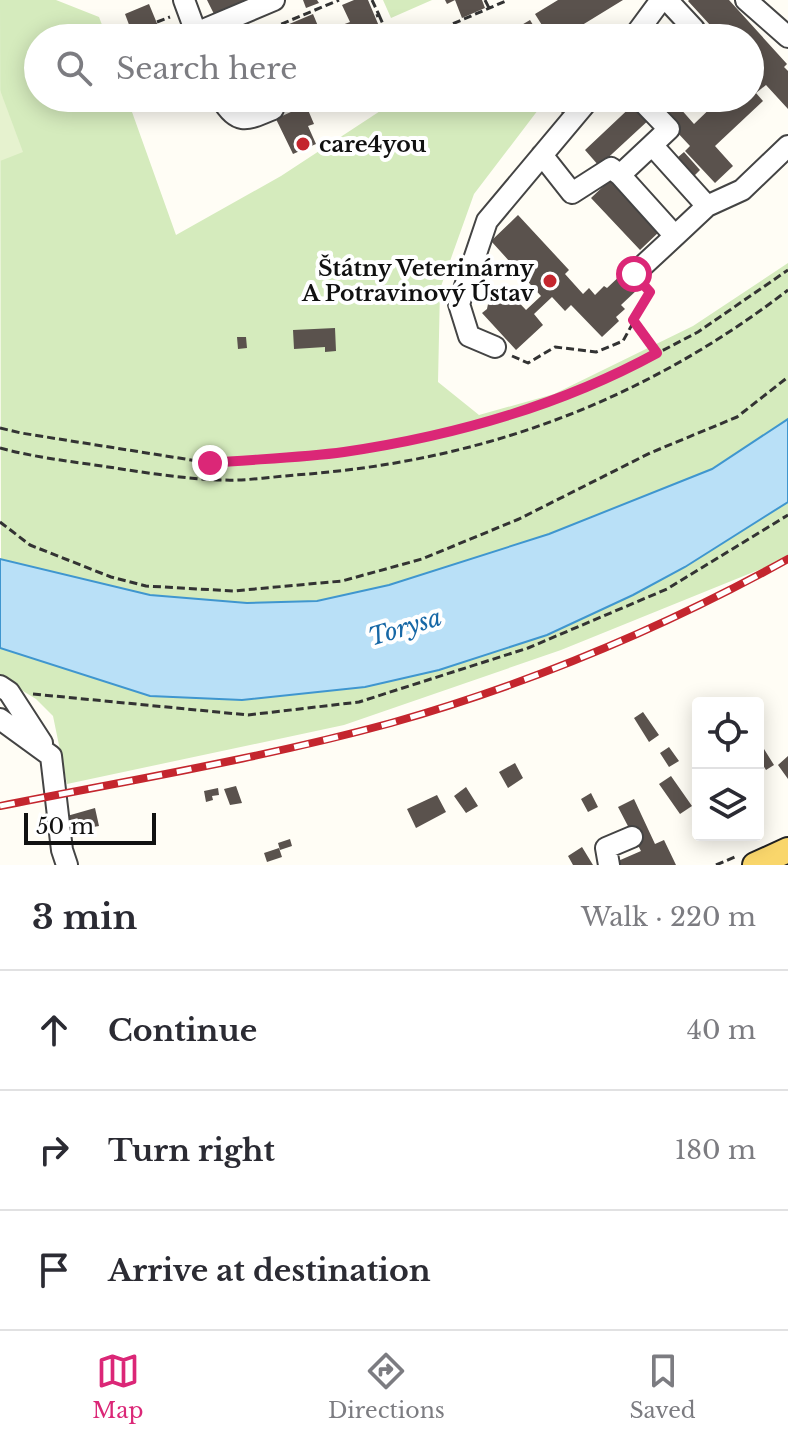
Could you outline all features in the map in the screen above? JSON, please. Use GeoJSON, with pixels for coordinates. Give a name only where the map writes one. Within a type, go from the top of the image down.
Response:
{"type":"FeatureCollection","features":[{"type":"Feature","properties":{"kind":"main road"},"geometry":{"type":"LineString","coordinates":[[755,865],[788,850]]}},
{"type":"Feature","properties":{"kind":"street"},"geometry":{"type":"LineString","coordinates":[[223,24],[274,0]]}},
{"type":"Feature","properties":{"kind":"street"},"geometry":{"type":"LineString","coordinates":[[643,24],[661,0]]}},
{"type":"Feature","properties":{"kind":"street"},"geometry":{"type":"LineString","coordinates":[[667,0],[689,24]]}},
{"type":"Feature","properties":{"kind":"street"},"geometry":{"type":"LineString","coordinates":[[746,0],[788,37]]}},
{"type":"Feature","properties":{"kind":"street"},"geometry":{"type":"LineString","coordinates":[[229,112],[238,118],[248,119],[266,112]]}},
{"type":"Feature","properties":{"kind":"street"},"geometry":{"type":"LineString","coordinates":[[495,347],[469,336],[459,304],[487,221],[578,112]]}},
{"type":"Feature","properties":{"kind":"street"},"geometry":{"type":"LineString","coordinates":[[620,175],[669,129],[653,112]]}},
{"type":"Feature","properties":{"kind":"street"},"geometry":{"type":"LineString","coordinates":[[652,145],[707,206]]}},
{"type":"Feature","properties":{"kind":"street"},"geometry":{"type":"LineString","coordinates":[[634,274],[707,206],[742,190],[788,146]]}},
{"type":"Feature","properties":{"kind":"street"},"geometry":{"type":"LineString","coordinates":[[542,155],[572,193],[611,168],[675,236]]}},
{"type":"Feature","properties":{"kind":"street"},"geometry":{"type":"LineString","coordinates":[[4,689],[51,756],[62,850],[67,865]]}},
{"type":"Feature","properties":{"kind":"street"},"geometry":{"type":"LineString","coordinates":[[0,719],[51,756]]}},
{"type":"Feature","properties":{"kind":"street"},"geometry":{"type":"LineString","coordinates":[[609,865],[606,848],[632,837]]}},
{"type":"Feature","properties":{"kind":"path"},"geometry":{"type":"LineString","coordinates":[[282,24],[339,0]]}},
{"type":"Feature","properties":{"kind":"path"},"geometry":{"type":"LineString","coordinates":[[372,0],[382,24]]}},
{"type":"Feature","properties":{"kind":"path"},"geometry":{"type":"LineString","coordinates":[[485,0],[485,9]]}},
{"type":"Feature","properties":{"kind":"path"},"geometry":{"type":"LineString","coordinates":[[451,24],[508,0]]}},
{"type":"Feature","properties":{"kind":"path"},"geometry":{"type":"LineString","coordinates":[[157,22],[180,7]]}},
{"type":"Feature","properties":{"kind":"path"},"geometry":{"type":"LineString","coordinates":[[0,428],[210,463],[343,452],[463,430],[568,396],[657,353],[698,332],[788,270]]}},
{"type":"Feature","properties":{"kind":"path"},"geometry":{"type":"LineString","coordinates":[[495,347],[528,363],[555,347],[596,352],[623,341],[650,292],[634,274]]}},
{"type":"Feature","properties":{"kind":"path"},"geometry":{"type":"LineString","coordinates":[[0,448],[24,455],[223,480],[338,472],[414,461],[466,450],[574,414],[706,349],[788,290]]}},
{"type":"Feature","properties":{"kind":"path"},"geometry":{"type":"LineString","coordinates":[[633,320],[657,353]]}},
{"type":"Feature","properties":{"kind":"path"},"geometry":{"type":"LineString","coordinates":[[0,522],[30,545],[111,577],[146,586],[233,591],[342,581],[422,559],[519,519],[650,453],[737,417],[788,377]]}},
{"type":"Feature","properties":{"kind":"path"},"geometry":{"type":"LineString","coordinates":[[4,689],[248,715],[359,702],[528,648],[667,589],[788,515]]}},
{"type":"Feature","properties":{"kind":"green space"},"geometry":{"type":"Polygon","coordinates":[[[0,0],[56,0],[99,17],[102,24],[24,24],[24,112],[132,112],[176,235],[281,176],[379,112],[536,112],[474,194],[440,289],[438,382],[479,415],[554,394],[693,326],[788,263],[788,419],[712,469],[549,534],[389,585],[317,601],[247,603],[150,595],[1,560],[0,0]]]}},
{"type":"Feature","properties":{"kind":"green space"},"geometry":{"type":"Polygon","coordinates":[[[383,0],[432,0],[391,18],[383,0]]]}},
{"type":"Feature","properties":{"kind":"green space"},"geometry":{"type":"Polygon","coordinates":[[[0,90],[23,152],[0,161],[0,90]]]}},
{"type":"Feature","properties":{"kind":"green space"},"geometry":{"type":"Polygon","coordinates":[[[788,502],[788,555],[771,565],[561,650],[344,725],[67,784],[53,716],[36,699],[0,677],[0,648],[150,696],[242,700],[365,687],[439,670],[547,635],[685,567],[788,502]]]}},
{"type":"Feature","properties":{"kind":"water","name":"Torysa"},"geometry":{"type":"Polygon","coordinates":[[[788,419],[788,502],[685,567],[633,595],[547,635],[439,670],[365,687],[242,700],[150,696],[0,648],[0,559],[150,595],[247,603],[317,601],[389,585],[549,534],[712,469],[788,419]]]}},
{"type":"Feature","properties":{"kind":"building"},"geometry":{"type":"Polygon","coordinates":[[[207,0],[245,0],[214,14],[207,0]]]}},
{"type":"Feature","properties":{"kind":"building"},"geometry":{"type":"Polygon","coordinates":[[[303,0],[317,0],[319,3],[306,8],[303,0]]]}},
{"type":"Feature","properties":{"kind":"building"},"geometry":{"type":"Polygon","coordinates":[[[354,0],[368,0],[378,24],[345,24],[350,22],[342,5],[354,0]]]}},
{"type":"Feature","properties":{"kind":"building"},"geometry":{"type":"Polygon","coordinates":[[[455,0],[482,0],[485,8],[462,18],[455,0]]]}},
{"type":"Feature","properties":{"kind":"building"},"geometry":{"type":"Polygon","coordinates":[[[558,0],[623,0],[584,24],[541,24],[535,14],[558,0]]]}},
{"type":"Feature","properties":{"kind":"building"},"geometry":{"type":"Polygon","coordinates":[[[729,0],[751,24],[709,24],[688,1],[729,0]]]}},
{"type":"Feature","properties":{"kind":"building"},"geometry":{"type":"Polygon","coordinates":[[[149,4],[157,24],[129,24],[125,14],[149,4]]]}},
{"type":"Feature","properties":{"kind":"building"},"geometry":{"type":"Polygon","coordinates":[[[313,14],[317,24],[289,24],[313,14]]]}},
{"type":"Feature","properties":{"kind":"building"},"geometry":{"type":"Polygon","coordinates":[[[764,39],[787,64],[784,67],[788,71],[788,109],[766,85],[764,87],[764,39]]]}},
{"type":"Feature","properties":{"kind":"building"},"geometry":{"type":"Polygon","coordinates":[[[275,112],[309,112],[314,124],[308,126],[316,144],[293,154],[275,112]]]}},
{"type":"Feature","properties":{"kind":"building"},"geometry":{"type":"Polygon","coordinates":[[[625,112],[647,112],[652,117],[599,166],[585,150],[625,112]]]}},
{"type":"Feature","properties":{"kind":"building"},"geometry":{"type":"Polygon","coordinates":[[[658,112],[683,112],[694,124],[706,112],[751,112],[715,146],[733,166],[715,183],[685,151],[690,146],[658,112]]]}},
{"type":"Feature","properties":{"kind":"building"},"geometry":{"type":"Polygon","coordinates":[[[684,152],[700,170],[694,176],[677,158],[684,152]]]}},
{"type":"Feature","properties":{"kind":"building"},"geometry":{"type":"Polygon","coordinates":[[[611,179],[660,231],[640,250],[591,198],[611,179]]]}},
{"type":"Feature","properties":{"kind":"building","name":"Štátny Veterinárny A Potravinový Ústav"},"geometry":{"type":"Polygon","coordinates":[[[518,215],[569,270],[565,274],[583,294],[589,288],[595,295],[623,273],[638,289],[621,305],[625,309],[616,317],[619,321],[602,337],[571,305],[565,311],[552,297],[534,314],[543,325],[516,350],[482,313],[493,295],[501,296],[507,290],[526,310],[541,296],[491,241],[518,215]]]}},
{"type":"Feature","properties":{"kind":"building"},"geometry":{"type":"Polygon","coordinates":[[[335,328],[336,351],[325,352],[325,347],[294,349],[293,330],[335,328]]]}},
{"type":"Feature","properties":{"kind":"building"},"geometry":{"type":"Polygon","coordinates":[[[237,337],[246,337],[247,348],[238,349],[237,337]]]}},
{"type":"Feature","properties":{"kind":"building"},"geometry":{"type":"Polygon","coordinates":[[[643,712],[659,735],[649,742],[634,718],[643,712]]]}},
{"type":"Feature","properties":{"kind":"building"},"geometry":{"type":"Polygon","coordinates":[[[669,747],[679,761],[669,767],[660,753],[669,747]]]}},
{"type":"Feature","properties":{"kind":"building"},"geometry":{"type":"Polygon","coordinates":[[[764,749],[774,765],[766,770],[764,767],[764,749]]]}},
{"type":"Feature","properties":{"kind":"building"},"geometry":{"type":"Polygon","coordinates":[[[788,756],[788,779],[778,765],[788,756]]]}},
{"type":"Feature","properties":{"kind":"building"},"geometry":{"type":"Polygon","coordinates":[[[515,763],[523,778],[508,788],[499,772],[515,763]]]}},
{"type":"Feature","properties":{"kind":"building"},"geometry":{"type":"Polygon","coordinates":[[[671,776],[692,806],[680,814],[659,784],[671,776]]]}},
{"type":"Feature","properties":{"kind":"building"},"geometry":{"type":"Polygon","coordinates":[[[236,786],[242,803],[230,805],[224,789],[236,786]]]}},
{"type":"Feature","properties":{"kind":"building"},"geometry":{"type":"Polygon","coordinates":[[[466,787],[478,806],[466,813],[454,796],[466,787]]]}},
{"type":"Feature","properties":{"kind":"building"},"geometry":{"type":"Polygon","coordinates":[[[218,788],[219,795],[212,796],[213,800],[206,802],[204,791],[218,788]]]}},
{"type":"Feature","properties":{"kind":"building"},"geometry":{"type":"Polygon","coordinates":[[[591,793],[598,807],[588,812],[581,799],[591,793]]]}},
{"type":"Feature","properties":{"kind":"building"},"geometry":{"type":"Polygon","coordinates":[[[437,795],[446,812],[416,828],[407,809],[437,795]]]}},
{"type":"Feature","properties":{"kind":"building"},"geometry":{"type":"Polygon","coordinates":[[[634,799],[655,844],[664,840],[676,865],[620,865],[618,861],[641,851],[618,807],[634,799]]]}},
{"type":"Feature","properties":{"kind":"building"},"geometry":{"type":"Polygon","coordinates":[[[95,808],[99,826],[70,831],[67,816],[95,808]]]}},
{"type":"Feature","properties":{"kind":"building"},"geometry":{"type":"Polygon","coordinates":[[[290,839],[292,846],[280,850],[278,843],[290,839]]]}},
{"type":"Feature","properties":{"kind":"building"},"geometry":{"type":"Polygon","coordinates":[[[582,847],[593,865],[573,865],[568,856],[582,847]]]}},
{"type":"Feature","properties":{"kind":"building"},"geometry":{"type":"Polygon","coordinates":[[[279,848],[282,857],[267,862],[264,853],[279,848]]]}},
{"type":"Feature","properties":{"kind":"railway"},"geometry":{"type":"LineString","coordinates":[[0,806],[294,747],[443,708],[544,672],[644,631],[788,559]]}},
{"type":"Feature","properties":{"kind":"place","name":"care4you"},"geometry":{"type":"Point","coordinates":[303,144]}},
{"type":"Feature","properties":{"kind":"place","name":"Štátny Veterinárny A Potravinový Ústav"},"geometry":{"type":"Point","coordinates":[550,281]}},
{"type":"Feature","properties":{"kind":"route"},"geometry":{"type":"LineString","coordinates":[[210,463],[343,452],[463,430],[568,396],[657,353],[633,320],[650,292],[634,274]]}}]}
